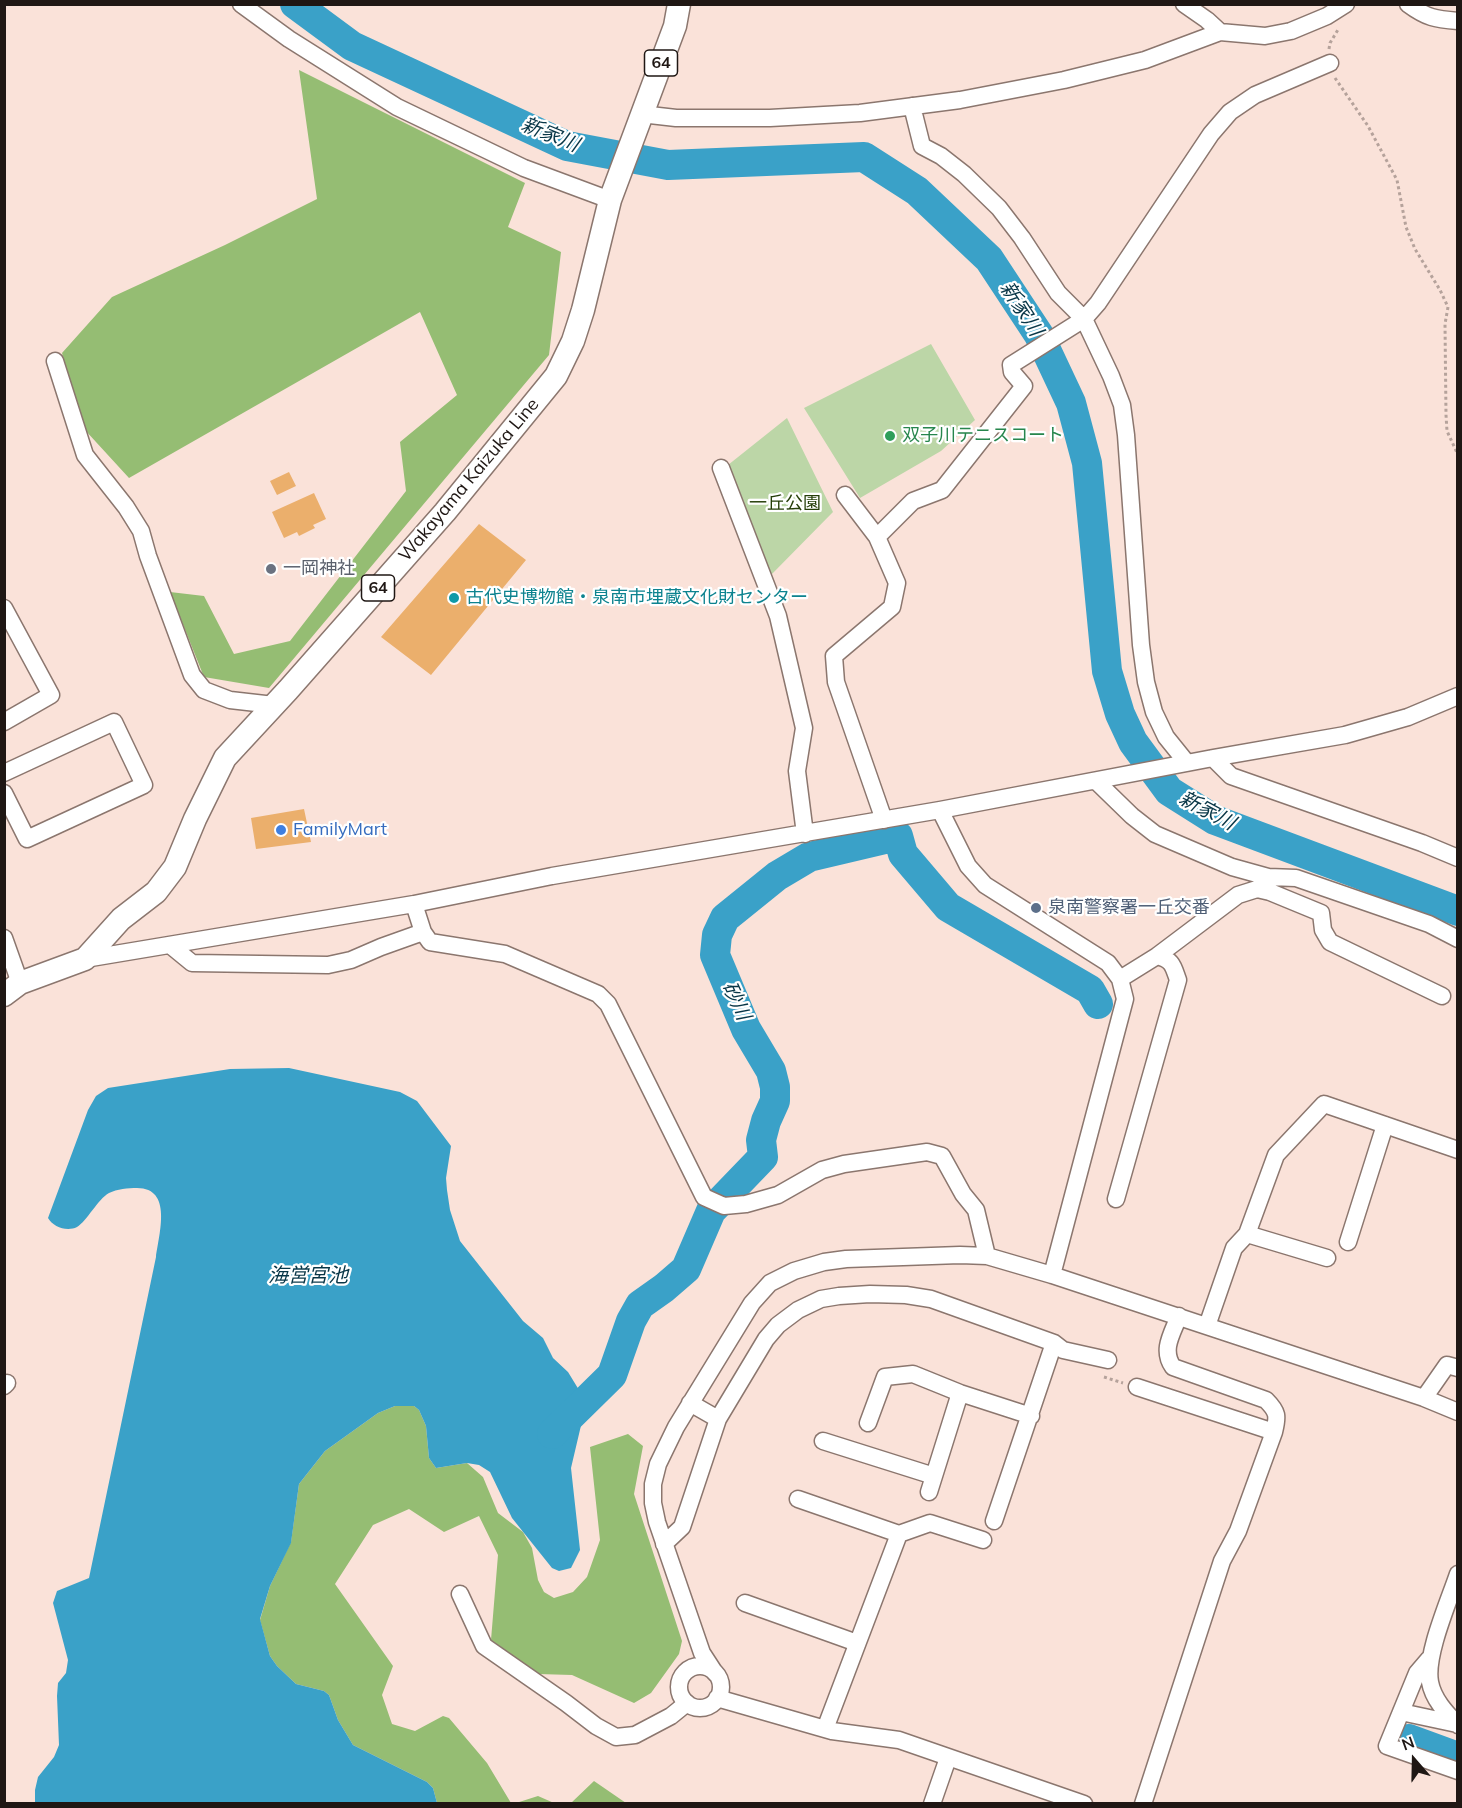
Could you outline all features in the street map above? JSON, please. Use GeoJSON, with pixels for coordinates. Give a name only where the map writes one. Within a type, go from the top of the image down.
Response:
{"type":"FeatureCollection","features":[{"type":"Feature","properties":{"kind":"main road","name":"Wakayama Kaizuka Line"},"geometry":{"type":"LineString","coordinates":[[12,988],[85,959],[121,919],[156,892],[175,867],[195,819],[225,758],[445,512],[556,376],[573,341],[583,310],[612,192],[675,26],[679,4]]}},
{"type":"Feature","properties":{"kind":"street"},"geometry":{"type":"LineString","coordinates":[[241,4],[289,39],[396,107],[524,168],[612,192]]}},
{"type":"Feature","properties":{"kind":"street"},"geometry":{"type":"LineString","coordinates":[[1184,4],[1220,32]]}},
{"type":"Feature","properties":{"kind":"street"},"geometry":{"type":"LineString","coordinates":[[1408,4],[1418,12],[1432,18],[1458,21]]}},
{"type":"Feature","properties":{"kind":"street"},"geometry":{"type":"LineString","coordinates":[[640,117],[770,118],[860,112],[960,100],[1064,80],[1145,60],[1220,32],[1265,36],[1291,31],[1344,6]]}},
{"type":"Feature","properties":{"kind":"street"},"geometry":{"type":"LineString","coordinates":[[877,537],[913,501],[942,490],[982,440],[1024,386],[1012,372],[1011,365],[1084,319],[1098,303],[1211,134],[1230,112],[1255,95],[1330,63]]}},
{"type":"Feature","properties":{"kind":"street"},"geometry":{"type":"LineString","coordinates":[[912,106],[922,146],[941,156],[964,174],[999,208],[1058,293],[1084,319],[1111,376],[1122,405],[1127,446],[1141,645],[1146,682],[1154,712],[1166,737],[1187,763]]}},
{"type":"Feature","properties":{"kind":"street"},"geometry":{"type":"LineString","coordinates":[[55,362],[85,455],[126,507],[141,531],[192,675],[204,690],[230,700],[274,705]]}},
{"type":"Feature","properties":{"kind":"street"},"geometry":{"type":"LineString","coordinates":[[721,468],[778,616],[804,728],[797,771],[805,834]]}},
{"type":"Feature","properties":{"kind":"street"},"geometry":{"type":"LineString","coordinates":[[845,495],[877,537],[897,583],[892,607],[834,656],[836,682],[884,820]]}},
{"type":"Feature","properties":{"kind":"street"},"geometry":{"type":"LineString","coordinates":[[4,608],[51,695],[4,722]]}},
{"type":"Feature","properties":{"kind":"street"},"geometry":{"type":"LineString","coordinates":[[85,959],[884,820],[1345,735],[1408,717],[1458,696]]}},
{"type":"Feature","properties":{"kind":"street"},"geometry":{"type":"LineString","coordinates":[[4,793],[27,838],[144,785],[114,722],[7,767]]}},
{"type":"Feature","properties":{"kind":"street"},"geometry":{"type":"LineString","coordinates":[[1213,758],[1231,776],[1422,843],[1458,858]]}},
{"type":"Feature","properties":{"kind":"street"},"geometry":{"type":"LineString","coordinates":[[1096,781],[1132,816],[1155,834],[1164,838],[1232,867],[1268,877],[1296,878],[1429,924],[1458,939]]}},
{"type":"Feature","properties":{"kind":"street"},"geometry":{"type":"LineString","coordinates":[[940,810],[969,866],[984,885],[1108,963],[1120,979],[1125,999],[1052,1275]]}},
{"type":"Feature","properties":{"kind":"street"},"geometry":{"type":"LineString","coordinates":[[1120,979],[1157,956],[1238,895],[1257,889],[1321,913],[1323,930],[1330,942],[1442,996]]}},
{"type":"Feature","properties":{"kind":"street"},"geometry":{"type":"LineString","coordinates":[[414,903],[423,932],[430,942],[505,954],[598,994],[608,1004],[704,1197],[717,1203],[746,1204],[778,1195],[822,1170],[844,1164],[927,1152],[942,1156],[963,1194],[976,1210],[987,1256]]}},
{"type":"Feature","properties":{"kind":"street"},"geometry":{"type":"LineString","coordinates":[[170,945],[192,963],[328,965],[351,960],[423,932]]}},
{"type":"Feature","properties":{"kind":"street"},"geometry":{"type":"LineString","coordinates":[[4,938],[12,988]]}},
{"type":"Feature","properties":{"kind":"street"},"geometry":{"type":"LineString","coordinates":[[1116,1199],[1178,980],[1173,964],[1167,958],[1157,956]]}},
{"type":"Feature","properties":{"kind":"street"},"geometry":{"type":"LineString","coordinates":[[1207,1326],[1234,1248],[1247,1234],[1276,1155],[1324,1104],[1458,1150]]}},
{"type":"Feature","properties":{"kind":"street"},"geometry":{"type":"LineString","coordinates":[[1348,1242],[1384,1125]]}},
{"type":"Feature","properties":{"kind":"street"},"geometry":{"type":"LineString","coordinates":[[1247,1234],[1326,1258]]}},
{"type":"Feature","properties":{"kind":"street"},"geometry":{"type":"LineString","coordinates":[[702,1653],[691,1668],[684,1673],[679,1686],[682,1698],[694,1707],[711,1704],[717,1698],[720,1680],[702,1653],[664,1544],[653,1503],[653,1484],[658,1464],[676,1426],[752,1303],[770,1283],[794,1271],[824,1262],[846,1259],[987,1256],[1179,1316],[1424,1398],[1458,1412]]}},
{"type":"Feature","properties":{"kind":"street"},"geometry":{"type":"LineString","coordinates":[[664,1544],[682,1527],[718,1419],[766,1339],[778,1325],[798,1310],[821,1299],[870,1294],[906,1295],[931,1299],[1054,1342],[1064,1350],[1108,1360]]}},
{"type":"Feature","properties":{"kind":"street"},"geometry":{"type":"LineString","coordinates":[[1143,1803],[1222,1562],[1238,1531],[1277,1418],[1275,1408],[1266,1400],[1173,1367],[1168,1359],[1167,1348],[1179,1316]]}},
{"type":"Feature","properties":{"kind":"street"},"geometry":{"type":"LineString","coordinates":[[994,1521],[1054,1342]]}},
{"type":"Feature","properties":{"kind":"street"},"geometry":{"type":"LineString","coordinates":[[1424,1398],[1447,1365],[1458,1368]]}},
{"type":"Feature","properties":{"kind":"street"},"geometry":{"type":"LineString","coordinates":[[868,1424],[885,1377],[913,1374],[960,1394],[1031,1416]]}},
{"type":"Feature","properties":{"kind":"street"},"geometry":{"type":"LineString","coordinates":[[1137,1387],[1274,1432]]}},
{"type":"Feature","properties":{"kind":"street"},"geometry":{"type":"LineString","coordinates":[[929,1492],[960,1394]]}},
{"type":"Feature","properties":{"kind":"street"},"geometry":{"type":"LineString","coordinates":[[690,1403],[718,1419]]}},
{"type":"Feature","properties":{"kind":"street"},"geometry":{"type":"LineString","coordinates":[[823,1442],[934,1476]]}},
{"type":"Feature","properties":{"kind":"street"},"geometry":{"type":"LineString","coordinates":[[798,1499],[899,1534],[930,1523],[983,1540]]}},
{"type":"Feature","properties":{"kind":"street"},"geometry":{"type":"LineString","coordinates":[[825,1729],[899,1534]]}},
{"type":"Feature","properties":{"kind":"street"},"geometry":{"type":"LineString","coordinates":[[1457,1724],[1439,1704],[1430,1683],[1430,1659],[1458,1574]]}},
{"type":"Feature","properties":{"kind":"street"},"geometry":{"type":"LineString","coordinates":[[460,1594],[484,1646],[596,1726],[616,1737],[635,1735],[671,1716],[687,1703]]}},
{"type":"Feature","properties":{"kind":"street"},"geometry":{"type":"LineString","coordinates":[[745,1603],[856,1643]]}},
{"type":"Feature","properties":{"kind":"street"},"geometry":{"type":"LineString","coordinates":[[1430,1659],[1417,1673],[1387,1746],[1458,1771]]}},
{"type":"Feature","properties":{"kind":"street"},"geometry":{"type":"LineString","coordinates":[[691,1668],[699,1666],[715,1673]]}},
{"type":"Feature","properties":{"kind":"street"},"geometry":{"type":"LineString","coordinates":[[717,1698],[825,1729],[899,1740],[1084,1803]]}},
{"type":"Feature","properties":{"kind":"street"},"geometry":{"type":"LineString","coordinates":[[1401,1712],[1457,1724]]}},
{"type":"Feature","properties":{"kind":"street"},"geometry":{"type":"LineString","coordinates":[[932,1803],[948,1758]]}},
{"type":"Feature","properties":{"kind":"path"},"geometry":{"type":"LineString","coordinates":[[1344,6],[1344,18],[1330,43],[1328,55],[1332,72],[1368,126],[1397,180],[1406,227],[1415,249],[1448,307],[1445,324],[1447,431],[1458,456]]}},
{"type":"Feature","properties":{"kind":"green space"},"geometry":{"type":"Polygon","coordinates":[[[299,70],[525,183],[508,227],[561,252],[549,355],[269,688],[204,677],[170,592],[204,596],[234,654],[290,641],[406,491],[400,442],[457,395],[420,312],[129,478],[85,430],[62,353],[112,297],[225,245],[317,199],[299,70]]]}},
{"type":"Feature","properties":{"kind":"green space","name":"双子川テニスコート"},"geometry":{"type":"Polygon","coordinates":[[[931,344],[975,420],[941,451],[860,498],[804,408],[931,344]]]}},
{"type":"Feature","properties":{"kind":"green space","name":"一丘公園"},"geometry":{"type":"Polygon","coordinates":[[[787,418],[833,512],[770,576],[728,465],[787,418]]]}},
{"type":"Feature","properties":{"kind":"green space"},"geometry":{"type":"Polygon","coordinates":[[[395,1406],[414,1406],[419,1410],[426,1426],[429,1458],[436,1468],[467,1463],[483,1477],[498,1513],[523,1532],[532,1548],[538,1580],[544,1592],[554,1598],[573,1592],[587,1577],[600,1540],[590,1447],[628,1434],[643,1446],[634,1494],[682,1641],[679,1654],[651,1693],[634,1703],[572,1675],[538,1674],[491,1640],[498,1555],[479,1516],[444,1532],[409,1509],[373,1525],[335,1584],[393,1666],[382,1695],[392,1724],[415,1731],[443,1716],[449,1718],[487,1763],[511,1803],[437,1803],[433,1788],[427,1782],[353,1745],[338,1720],[329,1695],[324,1691],[296,1684],[270,1656],[260,1620],[270,1586],[291,1542],[299,1484],[325,1451],[378,1413],[395,1406]]]}},
{"type":"Feature","properties":{"kind":"green space"},"geometry":{"type":"Polygon","coordinates":[[[594,1781],[626,1803],[571,1803],[594,1781]]]}},
{"type":"Feature","properties":{"kind":"green space"},"geometry":{"type":"Polygon","coordinates":[[[538,1796],[554,1803],[516,1803],[538,1796]]]}},
{"type":"Feature","properties":{"kind":"water","name":"海営宮池"},"geometry":{"type":"Polygon","coordinates":[[[289,1068],[400,1092],[417,1101],[451,1146],[446,1178],[447,1190],[450,1210],[460,1241],[523,1321],[543,1338],[553,1358],[568,1372],[579,1390],[583,1417],[571,1468],[580,1550],[571,1568],[559,1571],[552,1568],[512,1518],[490,1472],[479,1465],[467,1463],[436,1468],[429,1458],[426,1426],[419,1410],[414,1406],[395,1406],[378,1413],[325,1451],[299,1484],[291,1543],[270,1586],[260,1619],[270,1656],[277,1666],[296,1684],[324,1691],[329,1695],[338,1720],[353,1745],[427,1782],[433,1788],[437,1803],[35,1803],[38,1777],[54,1757],[59,1745],[58,1683],[66,1673],[68,1660],[53,1603],[57,1591],[89,1578],[161,1225],[160,1204],[156,1196],[148,1190],[137,1188],[109,1193],[77,1227],[61,1228],[48,1218],[88,1110],[96,1096],[108,1088],[230,1069],[289,1068]]]}},
{"type":"Feature","properties":{"kind":"building"},"geometry":{"type":"Polygon","coordinates":[[[289,472],[296,486],[277,495],[270,481],[289,472]]]}},
{"type":"Feature","properties":{"kind":"building"},"geometry":{"type":"Polygon","coordinates":[[[314,493],[326,519],[313,525],[315,528],[299,536],[297,532],[284,538],[272,512],[314,493]]]}},
{"type":"Feature","properties":{"kind":"building","name":"古代史博物館・泉南市埋蔵文化財センター"},"geometry":{"type":"Polygon","coordinates":[[[479,524],[526,560],[431,675],[381,637],[479,524]]]}},
{"type":"Feature","properties":{"kind":"building","name":"FamilyMart"},"geometry":{"type":"Polygon","coordinates":[[[304,809],[311,842],[256,849],[251,818],[304,809]]]}},
{"type":"Feature","properties":{"kind":"waterway","name":"新家川"},"geometry":{"type":"LineString","coordinates":[[295,4],[352,46],[567,146],[668,165],[864,157],[917,191],[989,259],[1039,335],[1071,403],[1087,463],[1107,671],[1120,714],[1133,742],[1169,791],[1215,820],[1458,911]]}},
{"type":"Feature","properties":{"kind":"waterway","name":"砂川"},"geometry":{"type":"LineString","coordinates":[[552,1434],[612,1375],[631,1321],[640,1305],[686,1269],[711,1211],[763,1157],[761,1140],[775,1101],[775,1087],[771,1071],[746,1029],[715,955],[717,935],[725,918],[777,876],[809,857],[898,836],[903,854],[948,907],[1090,990],[1098,1004]]}},
{"type":"Feature","properties":{"kind":"waterway","name":"砂川"},"geometry":{"type":"LineString","coordinates":[[1409,1739],[1458,1757]]}},
{"type":"Feature","properties":{"kind":"place","name":"双子川テニスコート"},"geometry":{"type":"Point","coordinates":[890,436]}},
{"type":"Feature","properties":{"kind":"place","name":"一岡神社"},"geometry":{"type":"Point","coordinates":[271,569]}},
{"type":"Feature","properties":{"kind":"place","name":"古代史博物館・泉南市埋蔵文化財センター"},"geometry":{"type":"Point","coordinates":[454,598]}},
{"type":"Feature","properties":{"kind":"place","name":"FamilyMart"},"geometry":{"type":"Point","coordinates":[281,830]}},
{"type":"Feature","properties":{"kind":"place","name":"泉南警察署一丘交番"},"geometry":{"type":"Point","coordinates":[1036,908]}}]}
